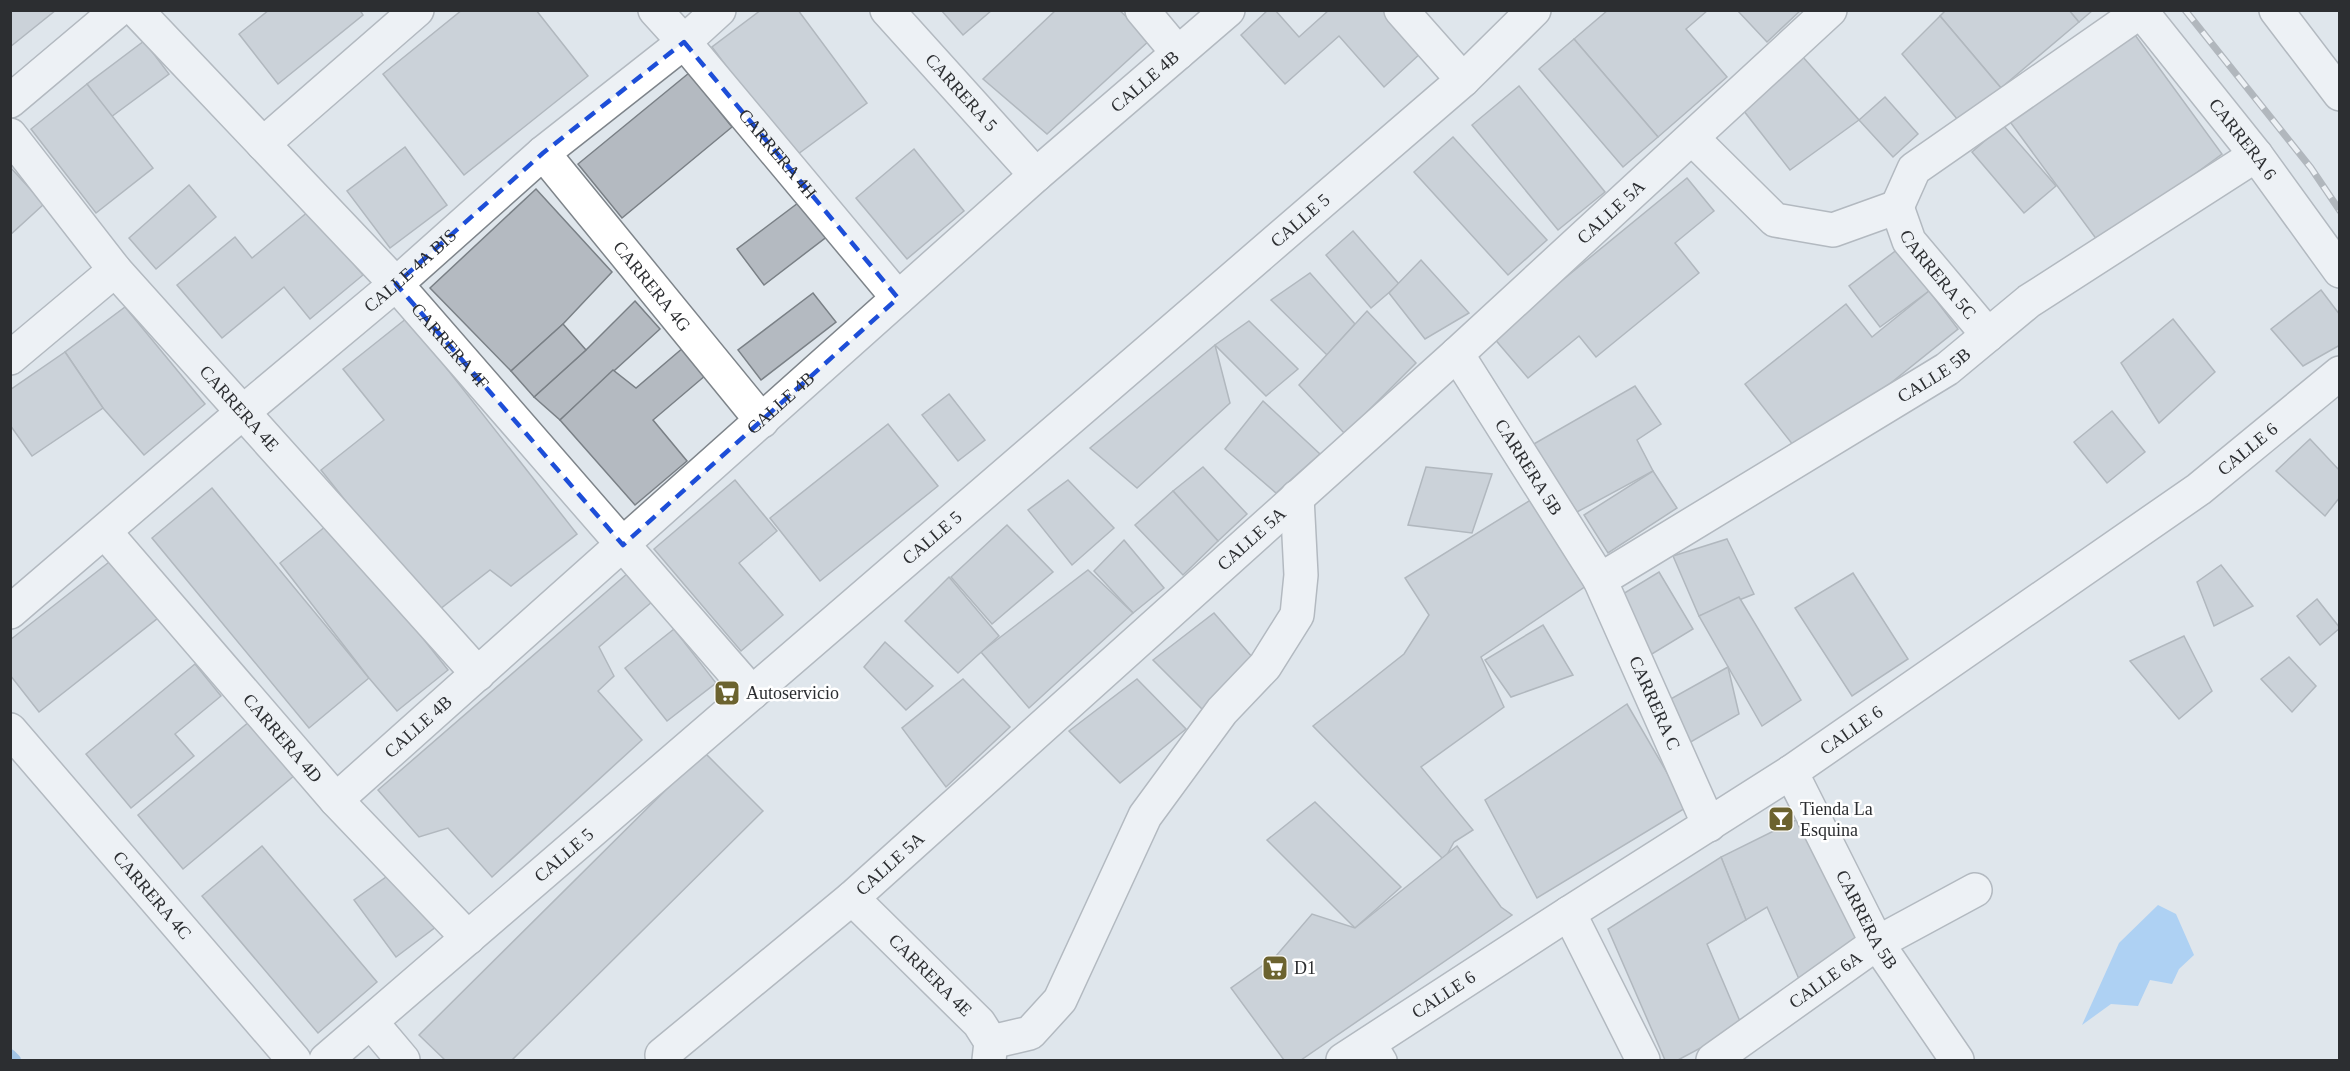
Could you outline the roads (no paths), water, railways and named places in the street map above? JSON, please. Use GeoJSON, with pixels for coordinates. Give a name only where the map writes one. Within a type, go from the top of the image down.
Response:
{"type":"FeatureCollection","features":[{"type":"Feature","properties":{"kind":"street"},"geometry":{"type":"LineString","coordinates":[[10,101],[118,10]]}},
{"type":"Feature","properties":{"kind":"street","name":"CARRERA 4F"},"geometry":{"type":"LineString","coordinates":[[136,10],[396,284],[752,693]]}},
{"type":"Feature","properties":{"kind":"street"},"geometry":{"type":"LineString","coordinates":[[263,144],[417,10]]}},
{"type":"Feature","properties":{"kind":"street","name":"CARRERA 4H"},"geometry":{"type":"LineString","coordinates":[[655,10],[898,298]]}},
{"type":"Feature","properties":{"kind":"street","name":"CALLE 4A BIS"},"geometry":{"type":"LineString","coordinates":[[10,612],[396,284],[543,153],[684,42],[719,10]]}},
{"type":"Feature","properties":{"kind":"street","name":"CARRERA 5"},"geometry":{"type":"LineString","coordinates":[[887,10],[1036,175]]}},
{"type":"Feature","properties":{"kind":"street"},"geometry":{"type":"LineString","coordinates":[[1142,10],[1178,53]]}},
{"type":"Feature","properties":{"kind":"street","name":"CALLE 4B"},"geometry":{"type":"LineString","coordinates":[[336,800],[1036,175],[1228,10]]}},
{"type":"Feature","properties":{"kind":"street"},"geometry":{"type":"LineString","coordinates":[[1401,10],[1462,80]]}},
{"type":"Feature","properties":{"kind":"street","name":"CALLE 5"},"geometry":{"type":"LineString","coordinates":[[326,1060],[1462,80],[1534,10]]}},
{"type":"Feature","properties":{"kind":"street","name":"CALLE 5A"},"geometry":{"type":"LineString","coordinates":[[664,1058],[852,898],[1457,354],[1830,10]]}},
{"type":"Feature","properties":{"kind":"street"},"geometry":{"type":"LineString","coordinates":[[2276,10],[2340,94]]}},
{"type":"Feature","properties":{"kind":"street"},"geometry":{"type":"LineString","coordinates":[[1692,138],[1775,220],[1833,230],[1897,207],[1914,169],[2141,11]]}},
{"type":"Feature","properties":{"kind":"street","name":"CARRERA 6"},"geometry":{"type":"LineString","coordinates":[[2141,11],[2256,155],[2340,271]]}},
{"type":"Feature","properties":{"kind":"street","name":"CARRERA 4E"},"geometry":{"type":"LineString","coordinates":[[10,135],[115,270],[478,674]]}},
{"type":"Feature","properties":{"kind":"street","name":"CARRERA 4G"},"geometry":{"type":"LineString","coordinates":[[543,153],[762,421]]}},
{"type":"Feature","properties":{"kind":"street","name":"CALLE 5B"},"geometry":{"type":"LineString","coordinates":[[1600,580],[1947,369],[2029,301],[2256,155]]}},
{"type":"Feature","properties":{"kind":"street","name":"CARRERA 5C"},"geometry":{"type":"LineString","coordinates":[[1897,207],[1909,241],[1988,335]]}},
{"type":"Feature","properties":{"kind":"street"},"geometry":{"type":"LineString","coordinates":[[10,358],[115,270]]}},
{"type":"Feature","properties":{"kind":"street","name":"CARRERA 5B"},"geometry":{"type":"LineString","coordinates":[[1457,354],[1600,580]]}},
{"type":"Feature","properties":{"kind":"street","name":"CALLE 6"},"geometry":{"type":"LineString","coordinates":[[1343,1060],[1380,1050],[1569,913],[1791,772],[2199,489],[2340,373]]}},
{"type":"Feature","properties":{"kind":"street"},"geometry":{"type":"LineString","coordinates":[[990,1051],[1030,1033],[1060,1000],[1145,816],[1222,711],[1265,666],[1297,615],[1301,575],[1297,497]]}},
{"type":"Feature","properties":{"kind":"street","name":"CARRERA 4D"},"geometry":{"type":"LineString","coordinates":[[105,532],[336,800],[468,938]]}},
{"type":"Feature","properties":{"kind":"street","name":"CARRERA C"},"geometry":{"type":"LineString","coordinates":[[1600,580],[1709,825]]}},
{"type":"Feature","properties":{"kind":"street","name":"CARRERA 4C"},"geometry":{"type":"LineString","coordinates":[[10,730],[294,1060]]}},
{"type":"Feature","properties":{"kind":"street","name":"CARRERA 5B"},"geometry":{"type":"LineString","coordinates":[[1791,772],[1877,943],[1957,1060]]}},
{"type":"Feature","properties":{"kind":"street","name":"CALLE 6A"},"geometry":{"type":"LineString","coordinates":[[1713,1060],[1877,943],[1976,890]]}},
{"type":"Feature","properties":{"kind":"street","name":"CARRERA 4E"},"geometry":{"type":"LineString","coordinates":[[852,898],[979,1023],[990,1051]]}},
{"type":"Feature","properties":{"kind":"street"},"geometry":{"type":"LineString","coordinates":[[1569,913],[1643,1060]]}},
{"type":"Feature","properties":{"kind":"street"},"geometry":{"type":"LineString","coordinates":[[371,1022],[403,1060]]}},
{"type":"Feature","properties":{"kind":"waterway"},"geometry":{"type":"LineString","coordinates":[[10,1055],[15,1060]]}},
{"type":"Feature","properties":{"kind":"railway"},"geometry":{"type":"LineString","coordinates":[[2185,10],[2311,168],[2340,211]]}},
{"type":"Feature","properties":{"kind":"place","name":"Autoservicio"},"geometry":{"type":"Point","coordinates":[727,693]}},
{"type":"Feature","properties":{"kind":"place","name":"Tienda La Esquina"},"geometry":{"type":"Point","coordinates":[1781,819]}},
{"type":"Feature","properties":{"kind":"place","name":"D1"},"geometry":{"type":"Point","coordinates":[1275,968]}}]}
